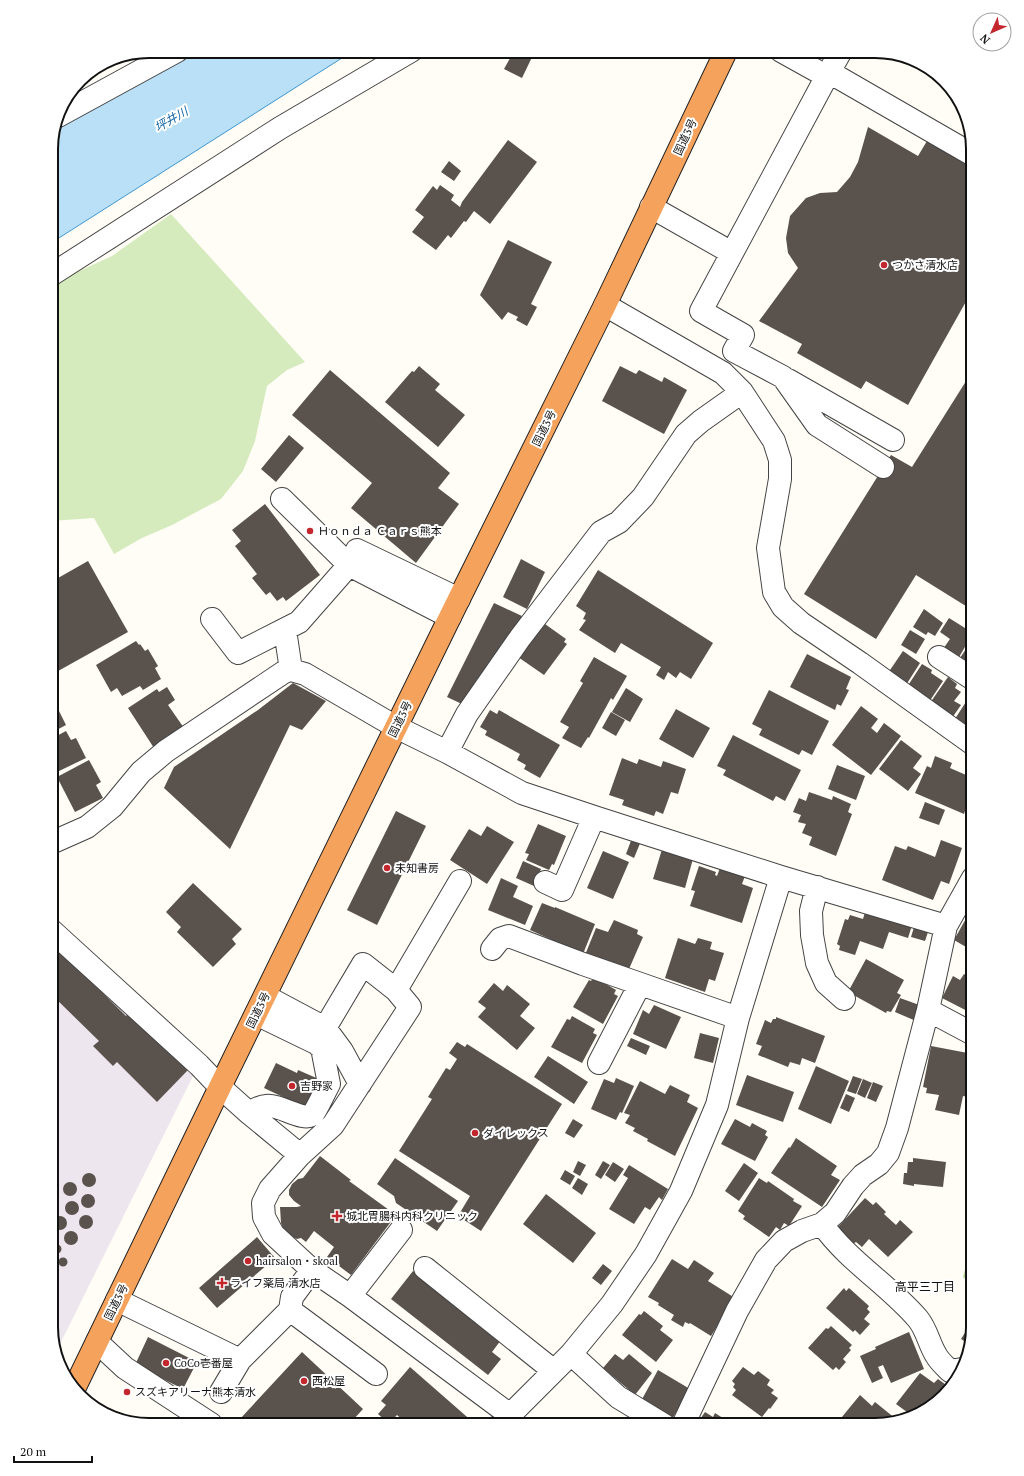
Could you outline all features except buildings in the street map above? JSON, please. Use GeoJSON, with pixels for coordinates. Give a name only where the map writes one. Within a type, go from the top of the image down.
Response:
{"type":"FeatureCollection","features":[{"type":"Feature","properties":{"kind":"highway","name":"国道3号"},"geometry":{"type":"LineString","coordinates":[[77,1382],[454,608],[605,305],[723,58]]}},
{"type":"Feature","properties":{"kind":"street"},"geometry":{"type":"LineString","coordinates":[[66,112],[164,58]]}},
{"type":"Feature","properties":{"kind":"street"},"geometry":{"type":"LineString","coordinates":[[58,271],[280,128],[399,58]]}},
{"type":"Feature","properties":{"kind":"street"},"geometry":{"type":"LineString","coordinates":[[796,58],[966,150]]}},
{"type":"Feature","properties":{"kind":"street"},"geometry":{"type":"LineString","coordinates":[[723,373],[743,334],[701,311],[837,58]]}},
{"type":"Feature","properties":{"kind":"street"},"geometry":{"type":"LineString","coordinates":[[651,207],[732,253]]}},
{"type":"Feature","properties":{"kind":"street"},"geometry":{"type":"LineString","coordinates":[[605,305],[723,373],[742,392],[774,441],[780,460],[780,479],[768,548],[774,592],[783,607],[802,623],[966,739]]}},
{"type":"Feature","properties":{"kind":"street"},"geometry":{"type":"LineString","coordinates":[[734,352],[783,377],[893,440]]}},
{"type":"Feature","properties":{"kind":"street"},"geometry":{"type":"LineString","coordinates":[[783,377],[816,425],[883,467]]}},
{"type":"Feature","properties":{"kind":"street"},"geometry":{"type":"LineString","coordinates":[[447,752],[467,714],[507,657],[601,532],[620,522],[643,497],[686,434],[701,421],[742,392]]}},
{"type":"Feature","properties":{"kind":"street"},"geometry":{"type":"LineString","coordinates":[[282,499],[349,565],[454,608]]}},
{"type":"Feature","properties":{"kind":"street"},"geometry":{"type":"LineString","coordinates":[[212,619],[238,653],[299,622],[349,565]]}},
{"type":"Feature","properties":{"kind":"street"},"geometry":{"type":"LineString","coordinates":[[285,630],[291,670]]}},
{"type":"Feature","properties":{"kind":"street"},"geometry":{"type":"LineString","coordinates":[[939,657],[966,674]]}},
{"type":"Feature","properties":{"kind":"street"},"geometry":{"type":"LineString","coordinates":[[58,840],[87,827],[112,806],[141,772],[166,750],[284,672],[291,670],[305,674],[396,727],[447,752],[522,793],[594,818],[781,877],[946,926]]}},
{"type":"Feature","properties":{"kind":"street"},"geometry":{"type":"LineString","coordinates":[[545,882],[562,890],[594,818]]}},
{"type":"Feature","properties":{"kind":"street"},"geometry":{"type":"LineString","coordinates":[[507,1418],[571,1354],[612,1304],[646,1254],[681,1191],[717,1104],[738,1018],[781,877]]}},
{"type":"Feature","properties":{"kind":"street"},"geometry":{"type":"LineString","coordinates":[[396,990],[460,881]]}},
{"type":"Feature","properties":{"kind":"street"},"geometry":{"type":"LineString","coordinates":[[817,887],[812,911],[812,935],[817,963],[826,983],[844,999]]}},
{"type":"Feature","properties":{"kind":"street"},"geometry":{"type":"LineString","coordinates":[[686,1418],[737,1311],[766,1260],[784,1241],[802,1230],[822,1224],[835,1213],[852,1186],[863,1175],[879,1164],[888,1153],[897,1128],[928,1010],[946,926],[966,890]]}},
{"type":"Feature","properties":{"kind":"street"},"geometry":{"type":"LineString","coordinates":[[58,936],[199,1065],[220,1087],[300,1155]]}},
{"type":"Feature","properties":{"kind":"street"},"geometry":{"type":"LineString","coordinates":[[492,949],[500,939],[509,936],[738,1018]]}},
{"type":"Feature","properties":{"kind":"street"},"geometry":{"type":"LineString","coordinates":[[325,1028],[363,964],[396,990],[410,1007],[333,1125],[300,1155],[270,1189],[263,1204],[264,1217],[273,1234],[312,1270],[350,1296],[502,1418]]}},
{"type":"Feature","properties":{"kind":"street"},"geometry":{"type":"LineString","coordinates":[[599,1063],[640,984]]}},
{"type":"Feature","properties":{"kind":"street"},"geometry":{"type":"LineString","coordinates":[[260,1005],[325,1028],[342,1051],[360,1084]]}},
{"type":"Feature","properties":{"kind":"street"},"geometry":{"type":"LineString","coordinates":[[249,1113],[255,1109],[266,1106],[289,1110],[300,1116],[307,1117],[312,1114],[329,1084],[322,1048],[260,1005]]}},
{"type":"Feature","properties":{"kind":"street"},"geometry":{"type":"LineString","coordinates":[[928,1010],[966,1030]]}},
{"type":"Feature","properties":{"kind":"street"},"geometry":{"type":"LineString","coordinates":[[822,1224],[839,1245],[907,1307],[926,1331],[936,1355],[950,1371],[955,1370]]}},
{"type":"Feature","properties":{"kind":"street"},"geometry":{"type":"LineString","coordinates":[[350,1296],[401,1230]]}},
{"type":"Feature","properties":{"kind":"street"},"geometry":{"type":"LineString","coordinates":[[425,1268],[554,1371]]}},
{"type":"Feature","properties":{"kind":"street"},"geometry":{"type":"LineString","coordinates":[[222,1392],[240,1360],[290,1310],[292,1296],[312,1270]]}},
{"type":"Feature","properties":{"kind":"street"},"geometry":{"type":"LineString","coordinates":[[117,1300],[240,1360]]}},
{"type":"Feature","properties":{"kind":"street"},"geometry":{"type":"LineString","coordinates":[[290,1310],[376,1374]]}},
{"type":"Feature","properties":{"kind":"street"},"geometry":{"type":"LineString","coordinates":[[97,1342],[125,1368],[202,1418]]}},
{"type":"Feature","properties":{"kind":"street"},"geometry":{"type":"LineString","coordinates":[[571,1354],[618,1397],[652,1418]]}},
{"type":"Feature","properties":{"kind":"shaded area"},"geometry":{"type":"Polygon","coordinates":[[[58,943],[196,1070],[60,1344],[58,1327],[58,943]]]}},
{"type":"Feature","properties":{"kind":"green space"},"geometry":{"type":"Polygon","coordinates":[[[171,214],[305,362],[287,370],[267,386],[255,441],[243,471],[221,499],[172,525],[142,538],[114,554],[94,518],[58,521],[58,281],[112,256],[171,214]]]}},
{"type":"Feature","properties":{"kind":"green space"},"geometry":{"type":"Polygon","coordinates":[[[966,1266],[966,1280],[963,1277],[966,1266]]]}},
{"type":"Feature","properties":{"kind":"water","name":"坪井川"},"geometry":{"type":"Polygon","coordinates":[[[181,58],[342,58],[58,239],[58,143],[61,125],[84,110],[181,58]]]}},
{"type":"Feature","properties":{"kind":"place","name":"つかさ清水店"},"geometry":{"type":"Point","coordinates":[884,265]}},
{"type":"Feature","properties":{"kind":"place","name":"Ｈｏｎｄａ Ｃａｒｓ熊本"},"geometry":{"type":"Point","coordinates":[310,531]}},
{"type":"Feature","properties":{"kind":"place","name":"未知書房"},"geometry":{"type":"Point","coordinates":[387,868]}},
{"type":"Feature","properties":{"kind":"place","name":"吉野家"},"geometry":{"type":"Point","coordinates":[292,1086]}},
{"type":"Feature","properties":{"kind":"place","name":"ダイレックス"},"geometry":{"type":"Point","coordinates":[475,1133]}},
{"type":"Feature","properties":{"kind":"place","name":"城北胃腸科内科クリニック"},"geometry":{"type":"Point","coordinates":[337,1216]}},
{"type":"Feature","properties":{"kind":"place","name":"hairsalon・skoal"},"geometry":{"type":"Point","coordinates":[248,1261]}},
{"type":"Feature","properties":{"kind":"place","name":"ライフ薬局 清水店"},"geometry":{"type":"Point","coordinates":[222,1283]}},
{"type":"Feature","properties":{"kind":"place","name":"CoCo壱番屋"},"geometry":{"type":"Point","coordinates":[166,1363]}},
{"type":"Feature","properties":{"kind":"place","name":"西松屋"},"geometry":{"type":"Point","coordinates":[304,1381]}},
{"type":"Feature","properties":{"kind":"place","name":"スズキアリーナ熊本清水"},"geometry":{"type":"Point","coordinates":[127,1392]}},
{"type":"Feature","properties":{"kind":"district","name":"高平三丁目"},"geometry":{"type":"Point","coordinates":[925,1286]}}]}
